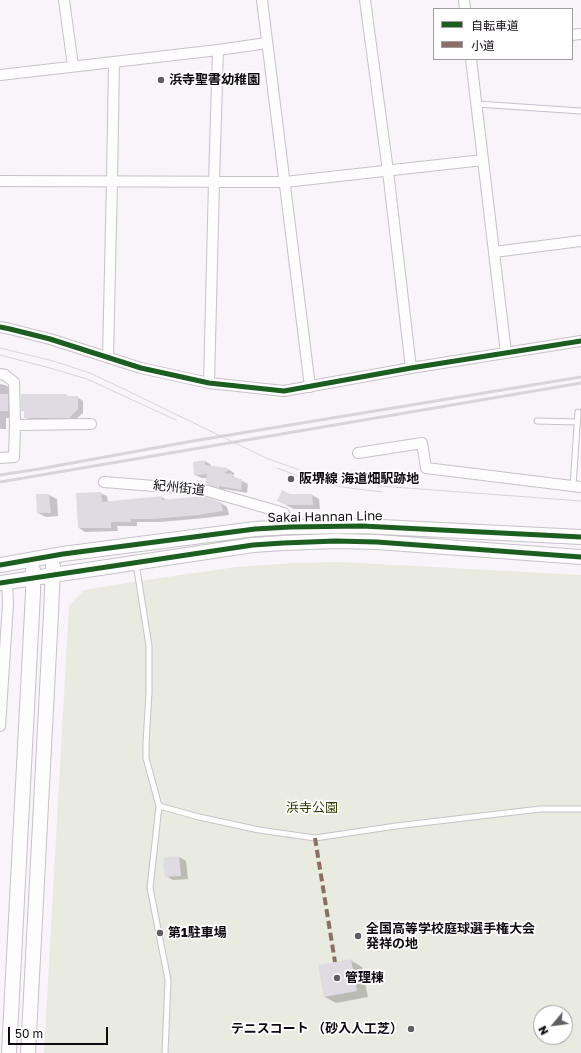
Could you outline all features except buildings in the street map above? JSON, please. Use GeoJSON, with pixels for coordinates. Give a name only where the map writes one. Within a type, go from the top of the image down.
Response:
{"type":"FeatureCollection","features":[{"type":"Feature","properties":{"kind":"main road","name":"Sakai Hannan Line"},"geometry":{"type":"LineString","coordinates":[[0,565],[52,556],[248,530],[290,527],[362,526],[581,537]]}},
{"type":"Feature","properties":{"kind":"main road","name":"Sakai Hannan Line"},"geometry":{"type":"LineString","coordinates":[[4,582],[253,545],[336,541],[377,542],[581,557]]}},
{"type":"Feature","properties":{"kind":"main road"},"geometry":{"type":"LineString","coordinates":[[28,1053],[53,575],[52,556]]}},
{"type":"Feature","properties":{"kind":"main road"},"geometry":{"type":"LineString","coordinates":[[9,1053],[33,578],[32,559]]}},
{"type":"Feature","properties":{"kind":"street"},"geometry":{"type":"LineString","coordinates":[[64,0],[73,66]]}},
{"type":"Feature","properties":{"kind":"street"},"geometry":{"type":"LineString","coordinates":[[262,0],[310,387]]}},
{"type":"Feature","properties":{"kind":"street"},"geometry":{"type":"LineString","coordinates":[[365,0],[388,171],[411,368]]}},
{"type":"Feature","properties":{"kind":"street"},"geometry":{"type":"LineString","coordinates":[[0,75],[267,43]]}},
{"type":"Feature","properties":{"kind":"street"},"geometry":{"type":"LineString","coordinates":[[209,383],[218,50]]}},
{"type":"Feature","properties":{"kind":"street"},"geometry":{"type":"LineString","coordinates":[[471,60],[506,353]]}},
{"type":"Feature","properties":{"kind":"street"},"geometry":{"type":"LineString","coordinates":[[108,357],[114,62]]}},
{"type":"Feature","properties":{"kind":"street"},"geometry":{"type":"LineString","coordinates":[[0,181],[285,182],[483,160]]}},
{"type":"Feature","properties":{"kind":"street"},"geometry":{"type":"LineString","coordinates":[[494,252],[581,241]]}},
{"type":"Feature","properties":{"kind":"street"},"geometry":{"type":"LineString","coordinates":[[0,327],[50,339],[141,368],[209,383],[284,391],[411,368],[581,341]]}},
{"type":"Feature","properties":{"kind":"street"},"geometry":{"type":"LineString","coordinates":[[0,374],[5,375],[14,382],[15,426],[14,457],[0,458]]}},
{"type":"Feature","properties":{"kind":"street"},"geometry":{"type":"LineString","coordinates":[[15,426],[91,424]]}},
{"type":"Feature","properties":{"kind":"street"},"geometry":{"type":"LineString","coordinates":[[358,453],[422,442],[426,468],[577,486]]}},
{"type":"Feature","properties":{"kind":"street","name":"紀州街道"},"geometry":{"type":"LineString","coordinates":[[104,482],[204,490],[284,513],[290,527]]}},
{"type":"Feature","properties":{"kind":"street"},"geometry":{"type":"LineString","coordinates":[[0,726],[8,604],[4,582]]}},
{"type":"Feature","properties":{"kind":"lane"},"geometry":{"type":"LineString","coordinates":[[477,104],[581,111]]}},
{"type":"Feature","properties":{"kind":"lane"},"geometry":{"type":"LineString","coordinates":[[577,486],[578,412]]}},
{"type":"Feature","properties":{"kind":"lane"},"geometry":{"type":"LineString","coordinates":[[537,421],[577,422]]}},
{"type":"Feature","properties":{"kind":"lane"},"geometry":{"type":"LineString","coordinates":[[135,563],[149,646],[149,692],[146,758],[159,806],[150,888],[168,980],[165,1053]]}},
{"type":"Feature","properties":{"kind":"lane"},"geometry":{"type":"LineString","coordinates":[[159,806],[259,830],[314,838],[396,826],[540,809],[581,809]]}},
{"type":"Feature","properties":{"kind":"green space","name":"浜寺公園"},"geometry":{"type":"Polygon","coordinates":[[[340,562],[581,575],[581,1053],[44,1053],[69,606],[84,590],[236,567],[340,562]]]}},
{"type":"Feature","properties":{"kind":"tram line"},"geometry":{"type":"LineString","coordinates":[[0,348],[53,361],[90,373],[266,458],[305,472],[343,481],[380,486],[581,501]]}},
{"type":"Feature","properties":{"kind":"tram line"},"geometry":{"type":"LineString","coordinates":[[0,355],[87,379],[176,420]]}},
{"type":"Feature","properties":{"kind":"tram line"},"geometry":{"type":"LineString","coordinates":[[277,468],[303,478],[342,487],[382,492]]}},
{"type":"Feature","properties":{"kind":"railway"},"geometry":{"type":"LineString","coordinates":[[0,475],[193,441],[581,377]]}},
{"type":"Feature","properties":{"kind":"railway"},"geometry":{"type":"LineString","coordinates":[[0,482],[581,383]]}},
{"type":"Feature","properties":{"kind":"marked path"},"geometry":{"type":"LineString","coordinates":[[315,838],[335,962]]}},
{"type":"Feature","properties":{"kind":"cycle path"},"geometry":{"type":"LineString","coordinates":[[0,327],[50,339],[141,368],[209,383],[284,391],[411,368],[581,341]]}},
{"type":"Feature","properties":{"kind":"cycle path"},"geometry":{"type":"LineString","coordinates":[[0,565],[63,554],[255,529],[290,527],[362,526],[581,537]]}},
{"type":"Feature","properties":{"kind":"cycle path"},"geometry":{"type":"LineString","coordinates":[[0,583],[253,545],[283,543],[336,541],[377,542],[581,557]]}},
{"type":"Feature","properties":{"kind":"place","name":"浜寺聖書幼稚園"},"geometry":{"type":"Point","coordinates":[161,80]}},
{"type":"Feature","properties":{"kind":"place","name":"阪堺線 海道畑駅跡地"},"geometry":{"type":"Point","coordinates":[291,479]}},
{"type":"Feature","properties":{"kind":"place","name":"第1駐車場"},"geometry":{"type":"Point","coordinates":[160,933]}},
{"type":"Feature","properties":{"kind":"place","name":"全国高等学校庭球選手権大会 発祥の地"},"geometry":{"type":"Point","coordinates":[358,936]}},
{"type":"Feature","properties":{"kind":"place","name":"管理棟"},"geometry":{"type":"Point","coordinates":[337,978]}},
{"type":"Feature","properties":{"kind":"place","name":"テニスコート （砂入人工芝）"},"geometry":{"type":"Point","coordinates":[411,1029]}}]}
